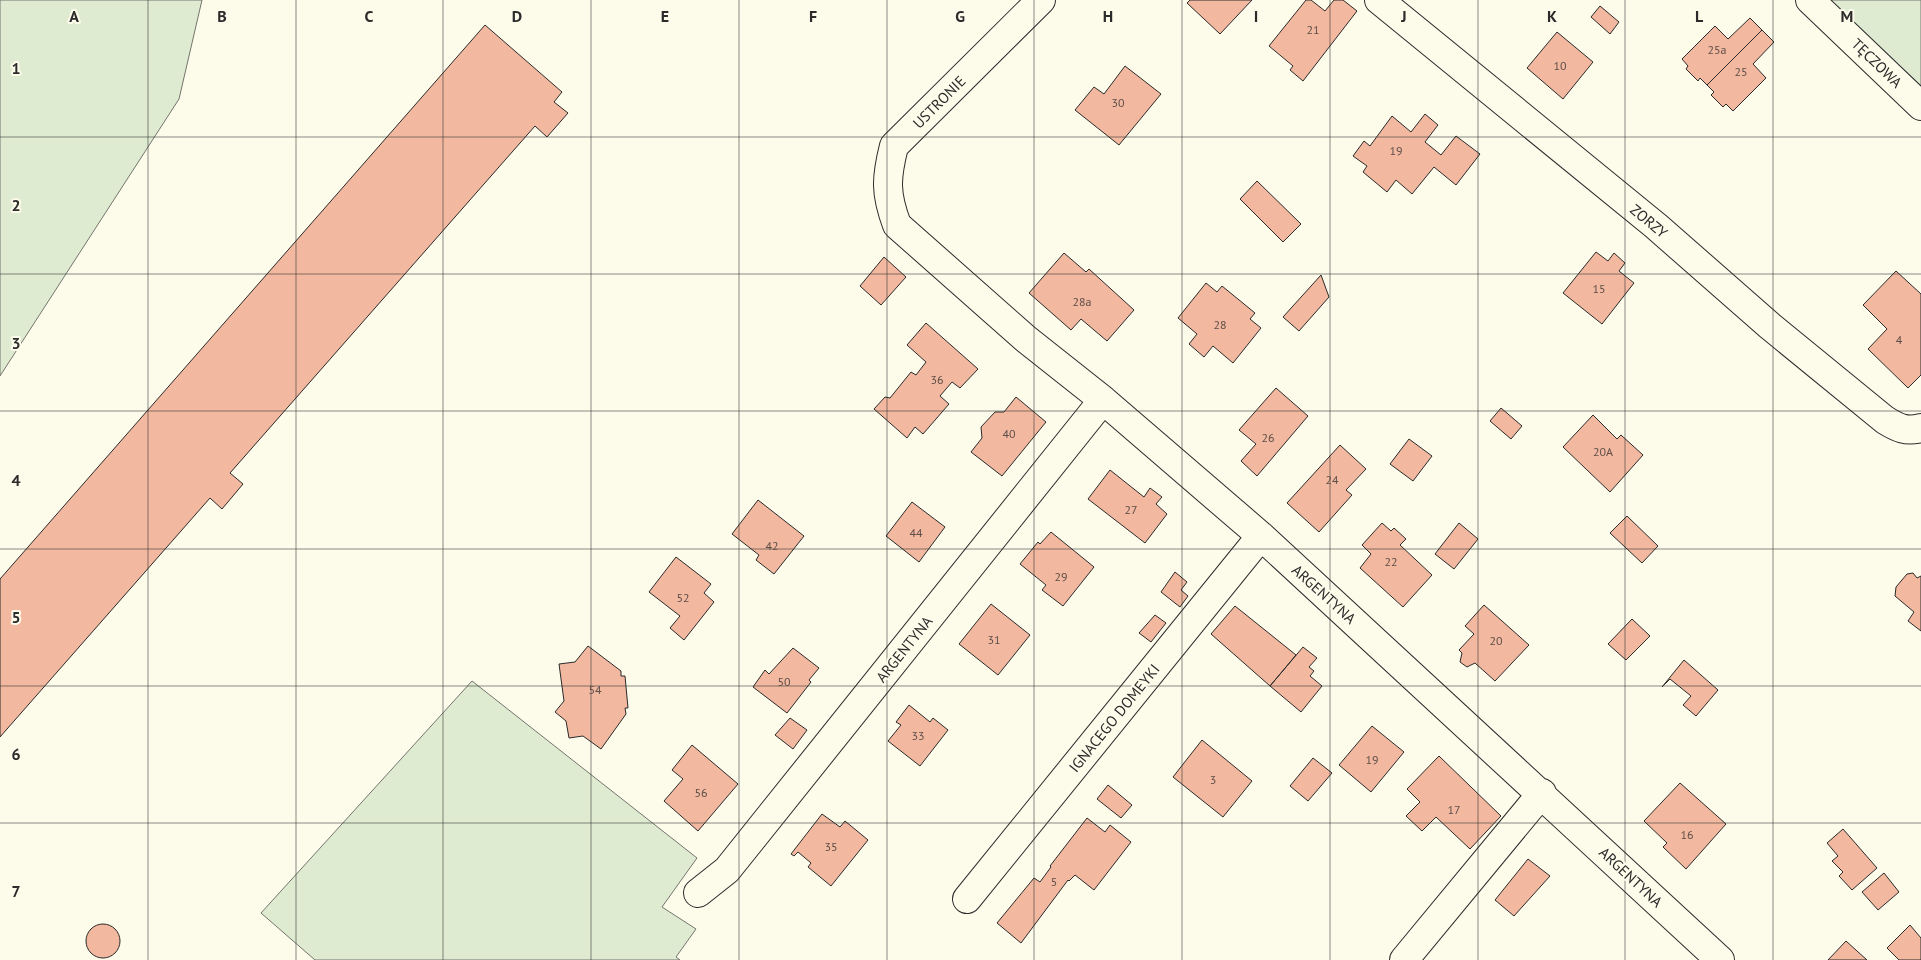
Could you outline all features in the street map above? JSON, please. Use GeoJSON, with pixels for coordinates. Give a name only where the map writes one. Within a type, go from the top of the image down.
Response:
{"type":"FeatureCollection","features":[{"type":"Feature","properties":{"kind":"street","name":"USTRONIE"},"geometry":{"type":"LineString","coordinates":[[897,225],[890,205],[887,174],[894,146],[1041,0]]}},
{"type":"Feature","properties":{"kind":"street","name":"ZORZY"},"geometry":{"type":"LineString","coordinates":[[1380,0],[1648,220],[1770,326],[1885,420],[1898,428],[1911,431],[1921,428]]}},
{"type":"Feature","properties":{"kind":"street","name":"TĘCZOWA"},"geometry":{"type":"LineString","coordinates":[[1810,0],[1921,106]]}},
{"type":"Feature","properties":{"kind":"street","name":"ARGENTYNA"},"geometry":{"type":"LineString","coordinates":[[897,225],[1026,339],[1103,400],[1260,536],[1542,793],[1720,960]]}},
{"type":"Feature","properties":{"kind":"street","name":"ARGENTYNA"},"geometry":{"type":"LineString","coordinates":[[698,893],[727,870],[1103,400]]}},
{"type":"Feature","properties":{"kind":"street","name":"IGNACEGO DOMEYKI"},"geometry":{"type":"LineString","coordinates":[[967,899],[1260,536]]}},
{"type":"Feature","properties":{"kind":"street"},"geometry":{"type":"LineString","coordinates":[[1404,960],[1542,793]]}},
{"type":"Feature","properties":{"kind":"green space"},"geometry":{"type":"Polygon","coordinates":[[[0,0],[202,0],[179,99],[0,376],[0,0]]]}},
{"type":"Feature","properties":{"kind":"green space"},"geometry":{"type":"Polygon","coordinates":[[[1823,0],[1921,0],[1921,95],[1823,0]]]}},
{"type":"Feature","properties":{"kind":"green space"},"geometry":{"type":"Polygon","coordinates":[[[472,681],[697,858],[662,907],[696,929],[676,957],[680,960],[315,960],[261,913],[472,681]]]}},
{"type":"Feature","properties":{"kind":"building"},"geometry":{"type":"Polygon","coordinates":[[[1190,0],[1252,0],[1220,34],[1187,3],[1190,0]]]}},
{"type":"Feature","properties":{"kind":"building"},"geometry":{"type":"Polygon","coordinates":[[[1306,0],[1311,0],[1325,11],[1334,0],[1343,0],[1357,11],[1303,81],[1290,70],[1293,66],[1269,46],[1306,0]]]}},
{"type":"Feature","properties":{"kind":"building"},"geometry":{"type":"Polygon","coordinates":[[[1600,6],[1619,22],[1610,34],[1591,17],[1600,6]]]}},
{"type":"Feature","properties":{"kind":"building"},"geometry":{"type":"Polygon","coordinates":[[[1750,18],[1762,30],[1707,85],[1700,78],[1698,81],[1686,69],[1688,66],[1682,59],[1715,26],[1728,39],[1750,18]]]}},
{"type":"Feature","properties":{"kind":"building"},"geometry":{"type":"Polygon","coordinates":[[[485,25],[562,92],[554,102],[568,113],[547,137],[535,126],[230,473],[243,484],[222,509],[210,498],[0,737],[0,579],[485,25]]]}},
{"type":"Feature","properties":{"kind":"building"},"geometry":{"type":"Polygon","coordinates":[[[1762,30],[1774,42],[1753,64],[1766,78],[1733,111],[1726,104],[1723,107],[1711,95],[1714,92],[1707,85],[1762,30]]]}},
{"type":"Feature","properties":{"kind":"building"},"geometry":{"type":"Polygon","coordinates":[[[1557,32],[1593,62],[1563,99],[1527,68],[1557,32]]]}},
{"type":"Feature","properties":{"kind":"building"},"geometry":{"type":"Polygon","coordinates":[[[1125,66],[1161,94],[1119,145],[1075,110],[1094,87],[1104,94],[1125,66]]]}},
{"type":"Feature","properties":{"kind":"building"},"geometry":{"type":"Polygon","coordinates":[[[1425,114],[1438,125],[1425,142],[1441,155],[1456,136],[1480,154],[1456,185],[1434,167],[1412,194],[1396,180],[1387,192],[1363,172],[1367,166],[1353,156],[1364,141],[1370,146],[1392,116],[1411,132],[1425,114]]]}},
{"type":"Feature","properties":{"kind":"building"},"geometry":{"type":"Polygon","coordinates":[[[1257,181],[1301,224],[1283,242],[1240,199],[1257,181]]]}},
{"type":"Feature","properties":{"kind":"building"},"geometry":{"type":"Polygon","coordinates":[[[1596,252],[1608,261],[1614,253],[1625,263],[1619,271],[1634,283],[1602,324],[1563,293],[1596,252]]]}},
{"type":"Feature","properties":{"kind":"building"},"geometry":{"type":"Polygon","coordinates":[[[1064,253],[1086,272],[1089,269],[1134,310],[1107,341],[1081,319],[1071,330],[1029,293],[1064,253]]]}},
{"type":"Feature","properties":{"kind":"building"},"geometry":{"type":"Polygon","coordinates":[[[884,257],[906,277],[881,305],[860,286],[884,257]]]}},
{"type":"Feature","properties":{"kind":"building"},"geometry":{"type":"Polygon","coordinates":[[[1896,271],[1921,294],[1921,375],[1908,388],[1868,349],[1887,329],[1863,305],[1896,271]]]}},
{"type":"Feature","properties":{"kind":"building"},"geometry":{"type":"Polygon","coordinates":[[[1321,275],[1329,297],[1299,331],[1283,317],[1321,275]]]}},
{"type":"Feature","properties":{"kind":"building"},"geometry":{"type":"Polygon","coordinates":[[[1206,283],[1217,292],[1222,286],[1255,313],[1250,319],[1261,328],[1233,363],[1213,346],[1204,357],[1189,344],[1197,334],[1178,318],[1206,283]]]}},
{"type":"Feature","properties":{"kind":"building"},"geometry":{"type":"Polygon","coordinates":[[[926,323],[978,369],[960,388],[952,382],[940,396],[949,404],[923,434],[915,427],[907,438],[874,409],[885,397],[890,398],[911,372],[916,375],[926,362],[907,345],[926,323]]]}},
{"type":"Feature","properties":{"kind":"building"},"geometry":{"type":"Polygon","coordinates":[[[1276,388],[1308,416],[1257,476],[1241,461],[1256,444],[1239,430],[1276,388]]]}},
{"type":"Feature","properties":{"kind":"building"},"geometry":{"type":"Polygon","coordinates":[[[1016,397],[1046,422],[1002,476],[971,452],[982,438],[981,427],[995,412],[1004,412],[1016,397]]]}},
{"type":"Feature","properties":{"kind":"building"},"geometry":{"type":"Polygon","coordinates":[[[1501,408],[1522,426],[1511,439],[1490,421],[1501,408]]]}},
{"type":"Feature","properties":{"kind":"building"},"geometry":{"type":"Polygon","coordinates":[[[1593,415],[1617,439],[1621,435],[1643,455],[1610,492],[1563,447],[1593,415]]]}},
{"type":"Feature","properties":{"kind":"building"},"geometry":{"type":"Polygon","coordinates":[[[1409,439],[1432,456],[1413,481],[1390,464],[1409,439]]]}},
{"type":"Feature","properties":{"kind":"building"},"geometry":{"type":"Polygon","coordinates":[[[1340,445],[1366,469],[1346,490],[1352,495],[1319,532],[1287,503],[1340,445]]]}},
{"type":"Feature","properties":{"kind":"building"},"geometry":{"type":"Polygon","coordinates":[[[1110,470],[1144,497],[1150,488],[1162,497],[1156,504],[1167,514],[1145,543],[1088,499],[1110,470]]]}},
{"type":"Feature","properties":{"kind":"building"},"geometry":{"type":"Polygon","coordinates":[[[758,500],[804,536],[774,574],[756,560],[759,555],[732,534],[758,500]]]}},
{"type":"Feature","properties":{"kind":"building"},"geometry":{"type":"Polygon","coordinates":[[[912,502],[945,527],[919,562],[886,536],[912,502]]]}},
{"type":"Feature","properties":{"kind":"building"},"geometry":{"type":"Polygon","coordinates":[[[1627,516],[1658,546],[1642,563],[1610,533],[1627,516]]]}},
{"type":"Feature","properties":{"kind":"building"},"geometry":{"type":"Polygon","coordinates":[[[1382,523],[1391,531],[1394,528],[1406,539],[1400,545],[1432,575],[1403,607],[1360,568],[1371,554],[1362,545],[1382,523]]]}},
{"type":"Feature","properties":{"kind":"building"},"geometry":{"type":"Polygon","coordinates":[[[1459,523],[1478,539],[1454,569],[1435,554],[1459,523]]]}},
{"type":"Feature","properties":{"kind":"building"},"geometry":{"type":"Polygon","coordinates":[[[1051,532],[1094,567],[1063,606],[1042,590],[1046,585],[1020,564],[1038,542],[1040,544],[1051,532]]]}},
{"type":"Feature","properties":{"kind":"building"},"geometry":{"type":"Polygon","coordinates":[[[676,557],[711,584],[704,593],[714,602],[684,640],[670,628],[680,616],[649,592],[676,557]]]}},
{"type":"Feature","properties":{"kind":"building"},"geometry":{"type":"Polygon","coordinates":[[[1175,572],[1187,582],[1181,590],[1188,596],[1180,607],[1161,592],[1175,572]]]}},
{"type":"Feature","properties":{"kind":"building"},"geometry":{"type":"Polygon","coordinates":[[[1913,573],[1917,578],[1921,576],[1921,631],[1908,621],[1914,612],[1895,596],[1896,587],[1907,574],[1913,573]]]}},
{"type":"Feature","properties":{"kind":"building"},"geometry":{"type":"Polygon","coordinates":[[[991,604],[1030,635],[998,675],[959,644],[991,604]]]}},
{"type":"Feature","properties":{"kind":"building"},"geometry":{"type":"Polygon","coordinates":[[[1484,605],[1529,645],[1495,681],[1475,663],[1467,667],[1460,662],[1462,653],[1459,650],[1474,634],[1465,626],[1484,605]]]}},
{"type":"Feature","properties":{"kind":"building"},"geometry":{"type":"Polygon","coordinates":[[[1235,606],[1296,655],[1270,686],[1211,634],[1235,606]]]}},
{"type":"Feature","properties":{"kind":"building"},"geometry":{"type":"Polygon","coordinates":[[[1155,615],[1166,623],[1151,642],[1139,633],[1155,615]]]}},
{"type":"Feature","properties":{"kind":"building"},"geometry":{"type":"Polygon","coordinates":[[[1632,619],[1650,636],[1626,660],[1608,644],[1632,619]]]}},
{"type":"Feature","properties":{"kind":"building"},"geometry":{"type":"Polygon","coordinates":[[[588,646],[621,671],[621,676],[625,676],[628,708],[625,708],[626,714],[601,749],[583,736],[569,738],[566,721],[555,712],[564,701],[559,664],[575,662],[588,646]]]}},
{"type":"Feature","properties":{"kind":"building"},"geometry":{"type":"Polygon","coordinates":[[[1303,647],[1317,658],[1309,667],[1314,671],[1310,676],[1322,686],[1301,712],[1270,686],[1303,647]]]}},
{"type":"Feature","properties":{"kind":"building"},"geometry":{"type":"Polygon","coordinates":[[[793,648],[819,668],[809,680],[811,682],[787,713],[753,687],[765,670],[769,674],[793,648]]]}},
{"type":"Feature","properties":{"kind":"building"},"geometry":{"type":"Polygon","coordinates":[[[1684,660],[1718,690],[1696,716],[1683,705],[1691,696],[1670,679],[1662,687],[1684,660]]]}},
{"type":"Feature","properties":{"kind":"building"},"geometry":{"type":"Polygon","coordinates":[[[909,705],[930,722],[933,718],[948,730],[920,766],[888,741],[901,725],[896,722],[909,705]]]}},
{"type":"Feature","properties":{"kind":"building"},"geometry":{"type":"Polygon","coordinates":[[[790,718],[807,730],[793,749],[775,735],[790,718]]]}},
{"type":"Feature","properties":{"kind":"building"},"geometry":{"type":"Polygon","coordinates":[[[1372,726],[1404,752],[1371,792],[1339,765],[1372,726]]]}},
{"type":"Feature","properties":{"kind":"building"},"geometry":{"type":"Polygon","coordinates":[[[1202,740],[1252,781],[1223,817],[1173,777],[1202,740]]]}},
{"type":"Feature","properties":{"kind":"building"},"geometry":{"type":"Polygon","coordinates":[[[692,745],[738,784],[698,831],[664,801],[683,779],[672,770],[692,745]]]}},
{"type":"Feature","properties":{"kind":"building"},"geometry":{"type":"Polygon","coordinates":[[[1439,756],[1501,816],[1470,849],[1436,817],[1422,831],[1406,816],[1420,802],[1407,789],[1439,756]]]}},
{"type":"Feature","properties":{"kind":"building"},"geometry":{"type":"Polygon","coordinates":[[[1313,758],[1332,773],[1308,801],[1290,786],[1313,758]]]}},
{"type":"Feature","properties":{"kind":"building"},"geometry":{"type":"Polygon","coordinates":[[[1680,783],[1726,824],[1686,869],[1663,847],[1667,843],[1644,821],[1680,783]]]}},
{"type":"Feature","properties":{"kind":"building"},"geometry":{"type":"Polygon","coordinates":[[[1108,785],[1132,805],[1121,818],[1097,799],[1108,785]]]}},
{"type":"Feature","properties":{"kind":"building"},"geometry":{"type":"Polygon","coordinates":[[[822,814],[840,827],[845,821],[868,840],[831,886],[808,867],[811,863],[798,852],[794,856],[791,854],[822,814]]]}},
{"type":"Feature","properties":{"kind":"building"},"geometry":{"type":"Polygon","coordinates":[[[1087,818],[1105,832],[1110,825],[1131,842],[1094,890],[1075,875],[1068,880],[1021,943],[997,923],[1034,878],[1040,882],[1087,818]]]}},
{"type":"Feature","properties":{"kind":"building"},"geometry":{"type":"Polygon","coordinates":[[[1843,829],[1877,868],[1852,890],[1839,876],[1843,872],[1832,861],[1838,856],[1827,843],[1843,829]]]}},
{"type":"Feature","properties":{"kind":"building"},"geometry":{"type":"Polygon","coordinates":[[[1528,859],[1550,876],[1514,916],[1495,900],[1528,859]]]}},
{"type":"Feature","properties":{"kind":"building"},"geometry":{"type":"Polygon","coordinates":[[[1884,873],[1899,892],[1878,910],[1862,892],[1884,873]]]}},
{"type":"Feature","properties":{"kind":"building"},"geometry":{"type":"Polygon","coordinates":[[[103,924],[115,929],[120,941],[115,953],[103,958],[91,953],[86,941],[91,929],[103,924]]]}},
{"type":"Feature","properties":{"kind":"building"},"geometry":{"type":"Polygon","coordinates":[[[1910,925],[1921,938],[1921,960],[1899,960],[1887,948],[1910,925]]]}},
{"type":"Feature","properties":{"kind":"building"},"geometry":{"type":"Polygon","coordinates":[[[1846,941],[1867,960],[1828,960],[1846,941]]]}}]}
